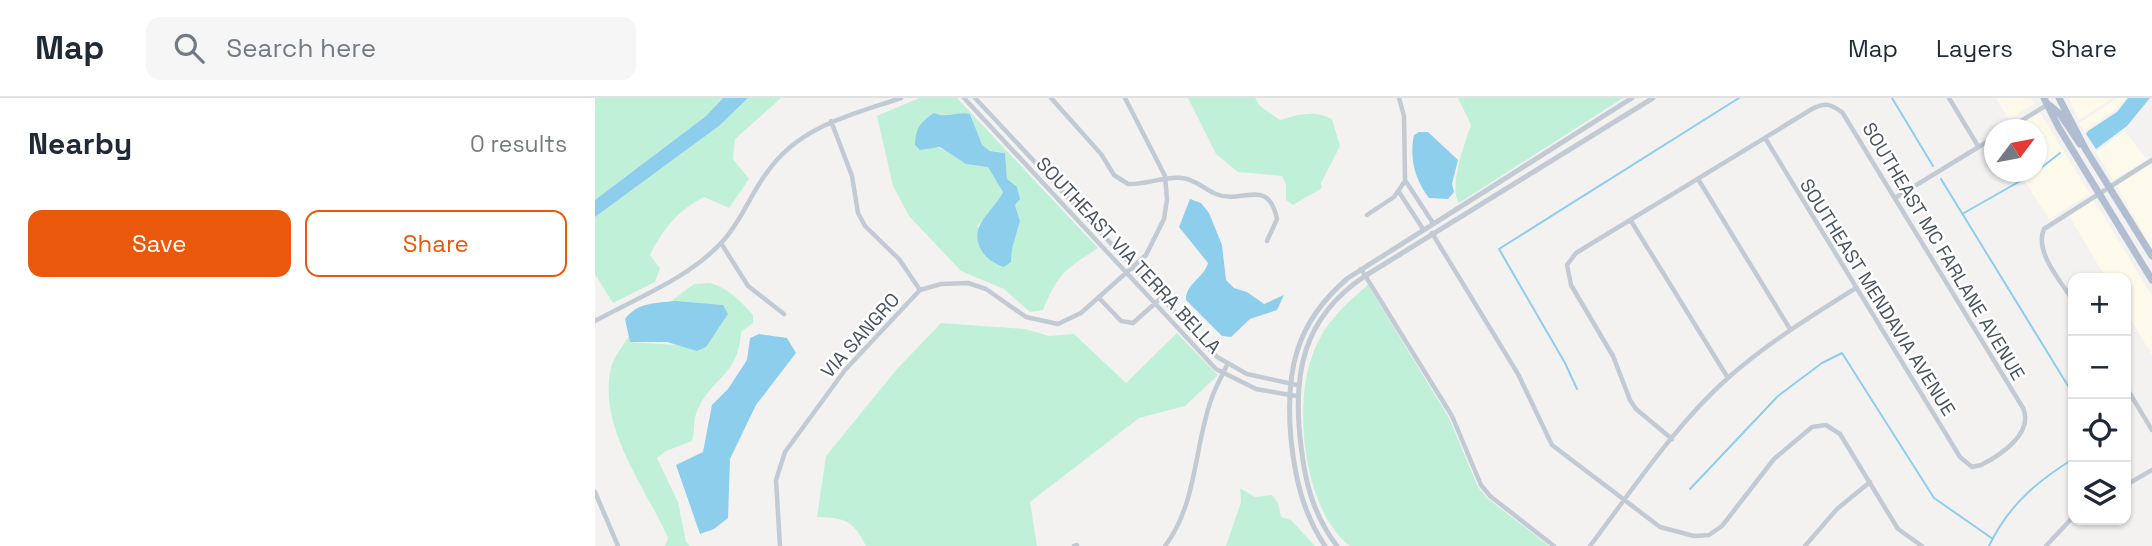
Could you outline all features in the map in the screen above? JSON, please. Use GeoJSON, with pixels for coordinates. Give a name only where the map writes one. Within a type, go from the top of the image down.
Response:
{"type":"FeatureCollection","features":[{"type":"Feature","properties":{"kind":"main road"},"geometry":{"type":"LineString","coordinates":[[2059,98],[2085,149],[2152,256]]}},
{"type":"Feature","properties":{"kind":"main road"},"geometry":{"type":"LineString","coordinates":[[2046,101],[2060,114],[2085,149]]}},
{"type":"Feature","properties":{"kind":"main road"},"geometry":{"type":"LineString","coordinates":[[2046,101],[2152,280]]}},
{"type":"Feature","properties":{"kind":"street"},"geometry":{"type":"LineString","coordinates":[[595,321],[683,273],[722,243],[779,157],[805,135],[831,121],[901,98]]}},
{"type":"Feature","properties":{"kind":"street","name":"SOUTHEAST VIA TERRA BELLA"},"geometry":{"type":"LineString","coordinates":[[964,98],[1223,374],[1256,389],[1296,396]]}},
{"type":"Feature","properties":{"kind":"street","name":"SOUTHEAST VIA TERRA BELLA"},"geometry":{"type":"LineString","coordinates":[[975,98],[1199,340],[1227,365],[1247,374],[1297,385]]}},
{"type":"Feature","properties":{"kind":"street"},"geometry":{"type":"LineString","coordinates":[[1051,98],[1095,146],[1118,179],[1139,184],[1192,180],[1218,195],[1231,197],[1258,193],[1271,202],[1277,219],[1267,241]]}},
{"type":"Feature","properties":{"kind":"street"},"geometry":{"type":"LineString","coordinates":[[1125,98],[1157,154],[1165,180]]}},
{"type":"Feature","properties":{"kind":"street"},"geometry":{"type":"LineString","coordinates":[[1399,98],[1404,116],[1405,180],[1428,226],[1518,373],[1552,445],[1660,527],[1694,536],[1709,535],[1722,526],[1774,459],[1812,427],[1826,425],[1840,434],[1898,529],[1922,546]]}},
{"type":"Feature","properties":{"kind":"street"},"geometry":{"type":"LineString","coordinates":[[1325,546],[1308,516],[1297,484],[1288,395],[1298,348],[1313,316],[1337,287],[1361,269],[1632,98]]}},
{"type":"Feature","properties":{"kind":"street"},"geometry":{"type":"LineString","coordinates":[[1337,546],[1316,513],[1310,495],[1296,396],[1311,335],[1320,321],[1341,294],[1365,276],[1653,98]]}},
{"type":"Feature","properties":{"kind":"street"},"geometry":{"type":"LineString","coordinates":[[1948,98],[1978,146]]}},
{"type":"Feature","properties":{"kind":"street"},"geometry":{"type":"LineString","coordinates":[[2022,119],[2046,101]]}},
{"type":"Feature","properties":{"kind":"street","name":"SOUTHEAST MC FARLANE AVENUE"},"geometry":{"type":"LineString","coordinates":[[1765,138],[1812,109],[1830,104],[1842,112],[2027,418],[2025,429],[2018,437],[1991,460],[1972,467]]}},
{"type":"Feature","properties":{"kind":"street"},"geometry":{"type":"LineString","coordinates":[[831,121],[852,176],[857,213],[865,226],[899,259],[920,290]]}},
{"type":"Feature","properties":{"kind":"street"},"geometry":{"type":"LineString","coordinates":[[1672,439],[1636,410],[1613,356],[1571,285],[1567,265],[1576,253],[1765,138]]}},
{"type":"Feature","properties":{"kind":"street","name":"SOUTHEAST MENDAVIA AVENUE"},"geometry":{"type":"LineString","coordinates":[[1765,138],[1960,457],[1972,467]]}},
{"type":"Feature","properties":{"kind":"street"},"geometry":{"type":"LineString","coordinates":[[1895,198],[1984,143]]}},
{"type":"Feature","properties":{"kind":"street"},"geometry":{"type":"LineString","coordinates":[[2068,293],[2042,249],[2040,239],[2052,221],[2152,160]]}},
{"type":"Feature","properties":{"kind":"street"},"geometry":{"type":"LineString","coordinates":[[1698,179],[1790,329]]}},
{"type":"Feature","properties":{"kind":"street","name":"VIA SANGRO"},"geometry":{"type":"LineString","coordinates":[[781,546],[776,480],[785,452],[845,370],[920,290],[941,284],[968,283],[986,289],[1026,317],[1058,324],[1072,320],[1146,255],[1164,219],[1167,199],[1165,180]]}},
{"type":"Feature","properties":{"kind":"street"},"geometry":{"type":"LineString","coordinates":[[1367,215],[1399,192],[1405,180]]}},
{"type":"Feature","properties":{"kind":"street"},"geometry":{"type":"LineString","coordinates":[[1399,192],[1428,226]]}},
{"type":"Feature","properties":{"kind":"street"},"geometry":{"type":"LineString","coordinates":[[1631,221],[1728,379]]}},
{"type":"Feature","properties":{"kind":"street"},"geometry":{"type":"LineString","coordinates":[[722,243],[748,286],[784,314]]}},
{"type":"Feature","properties":{"kind":"street"},"geometry":{"type":"LineString","coordinates":[[1361,269],[1452,416],[1481,485],[1490,496],[1554,546]]}},
{"type":"Feature","properties":{"kind":"street"},"geometry":{"type":"LineString","coordinates":[[1590,546],[1672,439],[1728,379],[1790,329],[1856,288]]}},
{"type":"Feature","properties":{"kind":"street"},"geometry":{"type":"LineString","coordinates":[[1099,298],[1126,323],[1133,323],[1161,298]]}},
{"type":"Feature","properties":{"kind":"street"},"geometry":{"type":"LineString","coordinates":[[1165,546],[1184,512],[1211,400],[1227,365]]}},
{"type":"Feature","properties":{"kind":"street"},"geometry":{"type":"LineString","coordinates":[[2131,395],[2152,430]]}},
{"type":"Feature","properties":{"kind":"street"},"geometry":{"type":"LineString","coordinates":[[2131,482],[2152,470]]}},
{"type":"Feature","properties":{"kind":"street"},"geometry":{"type":"LineString","coordinates":[[1805,546],[1837,509],[1870,482]]}},
{"type":"Feature","properties":{"kind":"street"},"geometry":{"type":"LineString","coordinates":[[595,492],[618,546]]}},
{"type":"Feature","properties":{"kind":"street"},"geometry":{"type":"LineString","coordinates":[[2046,546],[2068,522]]}},
{"type":"Feature","properties":{"kind":"shaded area"},"geometry":{"type":"Polygon","coordinates":[[[1996,98],[2031,98],[2034,104],[2009,119],[1996,98]]]}},
{"type":"Feature","properties":{"kind":"shaded area"},"geometry":{"type":"Polygon","coordinates":[[[2069,98],[2113,98],[2079,120],[2069,98]]]}},
{"type":"Feature","properties":{"kind":"shaded area"},"geometry":{"type":"Polygon","coordinates":[[[2117,98],[2125,98],[2115,110],[2084,131],[2079,123],[2117,98]]]}},
{"type":"Feature","properties":{"kind":"shaded area"},"geometry":{"type":"Polygon","coordinates":[[[2040,113],[2044,119],[2030,119],[2040,113]]]}},
{"type":"Feature","properties":{"kind":"shaded area"},"geometry":{"type":"Polygon","coordinates":[[[2047,124],[2090,194],[2049,219],[2025,182],[2047,182],[2047,124]]]}},
{"type":"Feature","properties":{"kind":"shaded area"},"geometry":{"type":"Polygon","coordinates":[[[2125,131],[2147,160],[2113,180],[2096,152],[2125,131]]]}},
{"type":"Feature","properties":{"kind":"shaded area"},"geometry":{"type":"Polygon","coordinates":[[[2150,165],[2152,168],[2152,249],[2116,185],[2150,165]]]}},
{"type":"Feature","properties":{"kind":"shaded area"},"geometry":{"type":"Polygon","coordinates":[[[2093,199],[2152,296],[2152,355],[2131,319],[2131,273],[2103,273],[2068,214],[2093,199]]]}},
{"type":"Feature","properties":{"kind":"green space"},"geometry":{"type":"Polygon","coordinates":[[[595,98],[723,98],[706,116],[595,200],[595,98]]]}},
{"type":"Feature","properties":{"kind":"green space"},"geometry":{"type":"Polygon","coordinates":[[[748,98],[781,98],[735,139],[733,159],[749,179],[729,208],[704,197],[679,214],[660,237],[650,255],[660,268],[655,282],[613,303],[595,274],[595,217],[719,126],[748,98]]]}},
{"type":"Feature","properties":{"kind":"green space"},"geometry":{"type":"Polygon","coordinates":[[[919,98],[957,98],[1098,248],[1064,273],[1053,288],[1043,310],[1030,312],[1004,289],[961,271],[909,216],[893,186],[877,116],[919,98]],[[970,114],[943,117],[931,147],[973,164],[988,166],[1003,192],[996,206],[977,226],[1011,262],[1020,221],[1007,179],[1005,153],[983,147],[970,114]]]}},
{"type":"Feature","properties":{"kind":"green space"},"geometry":{"type":"Polygon","coordinates":[[[1188,98],[1255,98],[1260,106],[1280,120],[1307,114],[1332,119],[1340,146],[1321,183],[1322,188],[1293,205],[1286,200],[1286,184],[1282,176],[1238,172],[1216,154],[1188,98]]]}},
{"type":"Feature","properties":{"kind":"green space"},"geometry":{"type":"Polygon","coordinates":[[[1458,98],[1623,98],[1459,203],[1456,196],[1456,177],[1471,125],[1458,98]]]}},
{"type":"Feature","properties":{"kind":"green space"},"geometry":{"type":"Polygon","coordinates":[[[710,283],[723,288],[739,300],[753,315],[753,323],[741,332],[735,359],[702,402],[695,417],[692,441],[666,451],[657,458],[678,502],[686,542],[690,546],[665,546],[668,538],[616,432],[610,410],[612,364],[629,336],[630,342],[706,347],[722,319],[723,305],[670,302],[694,284],[710,283]]]}},
{"type":"Feature","properties":{"kind":"green space"},"geometry":{"type":"Polygon","coordinates":[[[1368,285],[1449,418],[1478,487],[1487,498],[1549,546],[1350,546],[1334,530],[1321,508],[1306,454],[1303,426],[1307,373],[1314,351],[1330,323],[1368,285]]]}},
{"type":"Feature","properties":{"kind":"green space"},"geometry":{"type":"Polygon","coordinates":[[[941,323],[1025,329],[1049,336],[1074,334],[1126,383],[1177,333],[1218,375],[1185,406],[1139,418],[1030,502],[1037,546],[866,546],[857,531],[847,522],[817,517],[826,456],[897,369],[941,323]]]}},
{"type":"Feature","properties":{"kind":"green space"},"geometry":{"type":"Polygon","coordinates":[[[1240,488],[1255,497],[1272,495],[1278,503],[1281,517],[1291,520],[1315,546],[1226,546],[1241,502],[1240,488]]]}},
{"type":"Feature","properties":{"kind":"water"},"geometry":{"type":"Polygon","coordinates":[[[723,98],[748,98],[719,126],[595,217],[595,200],[706,116],[723,98]]]}},
{"type":"Feature","properties":{"kind":"water"},"geometry":{"type":"Polygon","coordinates":[[[2128,98],[2150,98],[2127,126],[2096,149],[2086,134],[2117,112],[2128,98]]]}},
{"type":"Feature","properties":{"kind":"water"},"geometry":{"type":"Polygon","coordinates":[[[934,113],[970,114],[982,145],[990,151],[1005,153],[1007,179],[1017,187],[1020,199],[1015,205],[1020,221],[1011,262],[1004,267],[986,256],[977,237],[985,217],[1003,192],[988,167],[966,164],[940,147],[920,150],[915,145],[920,126],[934,113]]]}},
{"type":"Feature","properties":{"kind":"water"},"geometry":{"type":"Polygon","coordinates":[[[1428,132],[1458,160],[1452,184],[1454,192],[1448,199],[1429,198],[1420,184],[1412,152],[1414,135],[1428,132]]]}},
{"type":"Feature","properties":{"kind":"water"},"geometry":{"type":"Polygon","coordinates":[[[1190,199],[1201,203],[1209,213],[1222,245],[1226,280],[1234,288],[1247,292],[1264,304],[1284,295],[1277,310],[1250,319],[1231,337],[1222,336],[1186,300],[1188,290],[1208,263],[1179,227],[1190,199]]]}},
{"type":"Feature","properties":{"kind":"water"},"geometry":{"type":"Polygon","coordinates":[[[676,301],[723,305],[728,314],[706,347],[697,351],[667,342],[630,342],[625,319],[630,313],[648,304],[676,301]]]}},
{"type":"Feature","properties":{"kind":"water"},"geometry":{"type":"Polygon","coordinates":[[[759,334],[787,338],[796,353],[756,405],[730,459],[728,518],[714,529],[700,534],[676,465],[703,452],[712,405],[728,389],[747,360],[750,338],[759,334]]]}},
{"type":"Feature","properties":{"kind":"waterway"},"geometry":{"type":"LineString","coordinates":[[1577,389],[1565,363],[1499,249],[1739,98]]}},
{"type":"Feature","properties":{"kind":"waterway"},"geometry":{"type":"LineString","coordinates":[[1892,98],[1933,166]]}},
{"type":"Feature","properties":{"kind":"waterway"},"geometry":{"type":"LineString","coordinates":[[2047,163],[2060,153]]}},
{"type":"Feature","properties":{"kind":"waterway"},"geometry":{"type":"LineString","coordinates":[[1941,179],[2068,386]]}},
{"type":"Feature","properties":{"kind":"waterway"},"geometry":{"type":"LineString","coordinates":[[1964,213],[2018,182]]}},
{"type":"Feature","properties":{"kind":"waterway"},"geometry":{"type":"LineString","coordinates":[[1690,489],[1778,396],[1822,363],[1842,353],[1934,498],[1993,539]]}},
{"type":"Feature","properties":{"kind":"waterway"},"geometry":{"type":"LineString","coordinates":[[1989,546],[2005,519],[2024,496],[2069,462]]}}]}
